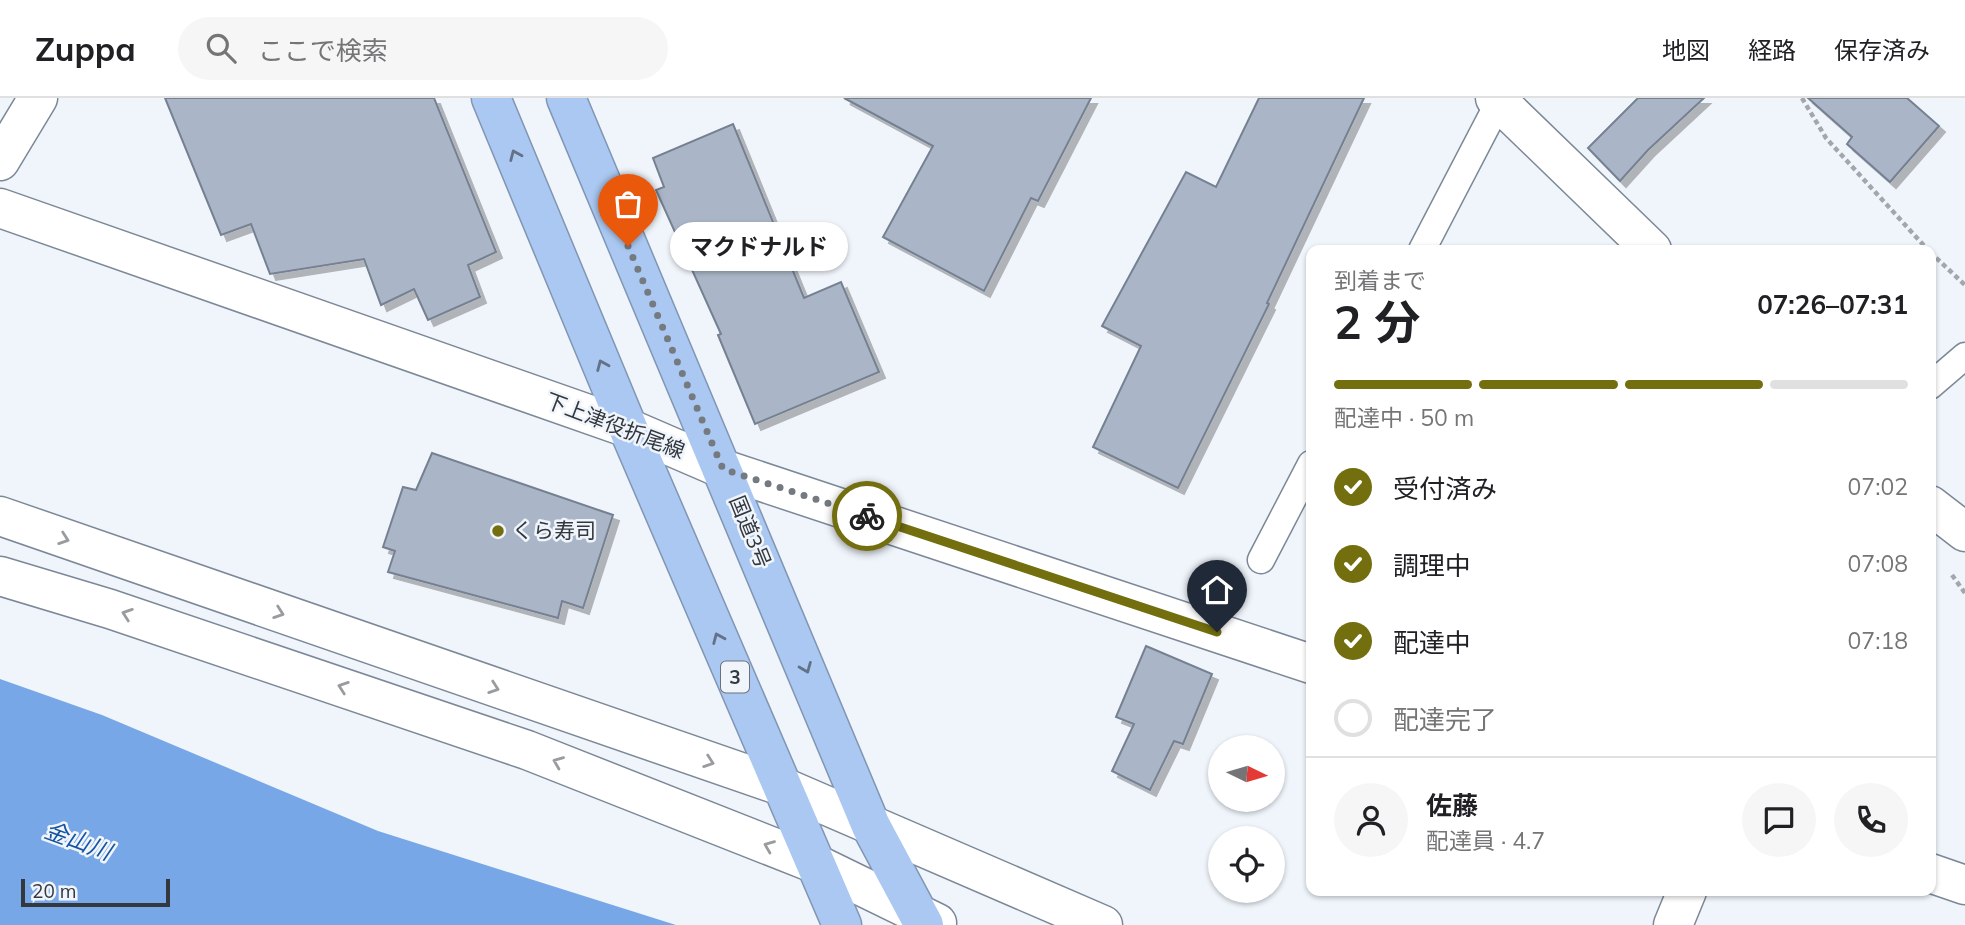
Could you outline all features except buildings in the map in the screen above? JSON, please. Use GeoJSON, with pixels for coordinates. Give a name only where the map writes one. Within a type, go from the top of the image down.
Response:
{"type":"FeatureCollection","features":[{"type":"Feature","properties":{"kind":"highway","name":"3"},"geometry":{"type":"LineString","coordinates":[[491,98],[628,428],[842,925]]}},
{"type":"Feature","properties":{"kind":"highway","name":"国道3号"},"geometry":{"type":"LineString","coordinates":[[566,98],[871,826],[929,922]]}},
{"type":"Feature","properties":{"kind":"street"},"geometry":{"type":"LineString","coordinates":[[0,161],[38,98]]}},
{"type":"Feature","properties":{"kind":"street"},"geometry":{"type":"LineString","coordinates":[[1497,100],[1647,245]]}},
{"type":"Feature","properties":{"kind":"street","name":"下上津役折尾線"},"geometry":{"type":"LineString","coordinates":[[0,208],[628,428],[723,469],[1306,662]]}},
{"type":"Feature","properties":{"kind":"street"},"geometry":{"type":"LineString","coordinates":[[1936,510],[1965,532]]}},
{"type":"Feature","properties":{"kind":"street"},"geometry":{"type":"LineString","coordinates":[[0,516],[781,786],[1103,925]]}},
{"type":"Feature","properties":{"kind":"street"},"geometry":{"type":"LineString","coordinates":[[0,576],[110,609],[527,750],[816,864],[929,922]]}},
{"type":"Feature","properties":{"kind":"street"},"geometry":{"type":"LineString","coordinates":[[1936,875],[1965,885]]}},
{"type":"Feature","properties":{"kind":"street"},"geometry":{"type":"LineString","coordinates":[[1673,925],[1685,896]]}},
{"type":"Feature","properties":{"kind":"lane"},"geometry":{"type":"LineString","coordinates":[[1424,245],[1497,100]]}},
{"type":"Feature","properties":{"kind":"lane"},"geometry":{"type":"LineString","coordinates":[[1936,382],[1965,356]]}},
{"type":"Feature","properties":{"kind":"lane"},"geometry":{"type":"LineString","coordinates":[[1261,559],[1306,474]]}},
{"type":"Feature","properties":{"kind":"path"},"geometry":{"type":"LineString","coordinates":[[1802,98],[1826,138],[1924,245]]}},
{"type":"Feature","properties":{"kind":"path"},"geometry":{"type":"LineString","coordinates":[[1936,258],[1965,285]]}},
{"type":"Feature","properties":{"kind":"water","name":"金山川"},"geometry":{"type":"Polygon","coordinates":[[[0,679],[102,715],[378,831],[676,925],[0,925],[0,679]]]}},
{"type":"Feature","properties":{"kind":"way so far"},"geometry":{"type":"LineString","coordinates":[[628,246],[723,469],[867,516]]}},
{"type":"Feature","properties":{"kind":"place","name":"マクドナルド"},"geometry":{"type":"Point","coordinates":[628,246]}},
{"type":"Feature","properties":{"kind":"place","name":"くら寿司"},"geometry":{"type":"Point","coordinates":[498,531]}},
{"type":"Feature","properties":{"kind":"route"},"geometry":{"type":"LineString","coordinates":[[867,516],[1217,632]]}}]}
